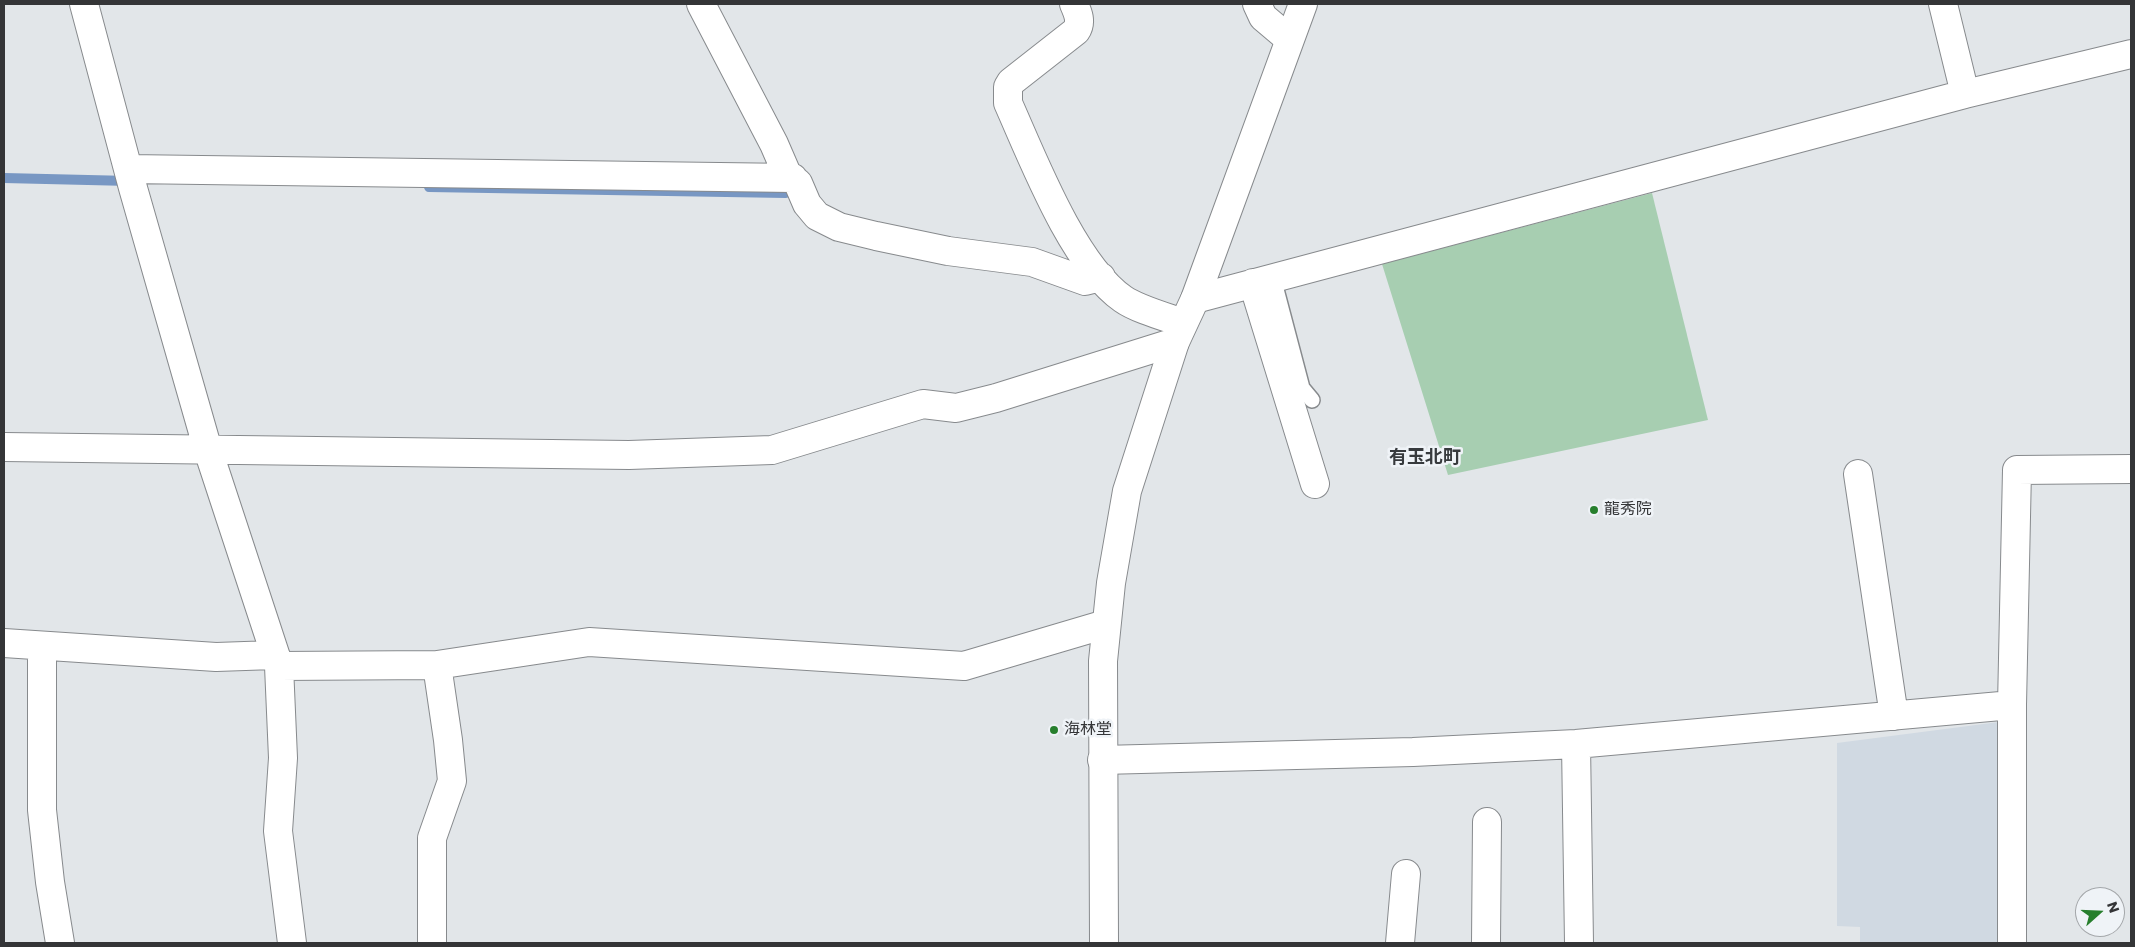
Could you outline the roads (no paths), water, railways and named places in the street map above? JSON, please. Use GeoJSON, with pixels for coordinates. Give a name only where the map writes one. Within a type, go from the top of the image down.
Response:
{"type":"FeatureCollection","features":[{"type":"Feature","properties":{"kind":"street"},"geometry":{"type":"LineString","coordinates":[[84,4],[130,178],[208,450],[277,661],[283,758],[278,832],[292,943]]}},
{"type":"Feature","properties":{"kind":"street"},"geometry":{"type":"LineString","coordinates":[[701,4],[774,144],[787,174],[798,183],[810,208],[817,216],[838,227],[948,251],[1032,262],[1085,280],[1101,277]]}},
{"type":"Feature","properties":{"kind":"street"},"geometry":{"type":"LineString","coordinates":[[1074,4],[1079,14],[1076,31],[1011,82],[1008,87],[1008,103],[1067,228],[1084,256],[1101,277],[1125,300],[1179,333]]}},
{"type":"Feature","properties":{"kind":"street"},"geometry":{"type":"LineString","coordinates":[[1257,4],[1262,17],[1289,39]]}},
{"type":"Feature","properties":{"kind":"street"},"geometry":{"type":"LineString","coordinates":[[1104,943],[1103,661],[1110,583],[1127,491],[1179,333],[1194,299],[1303,4]]}},
{"type":"Feature","properties":{"kind":"street"},"geometry":{"type":"LineString","coordinates":[[1942,4],[1965,94]]}},
{"type":"Feature","properties":{"kind":"street"},"geometry":{"type":"LineString","coordinates":[[1194,299],[1965,94],[2131,54]]}},
{"type":"Feature","properties":{"kind":"street"},"geometry":{"type":"LineString","coordinates":[[130,178],[793,178]]}},
{"type":"Feature","properties":{"kind":"street"},"geometry":{"type":"LineString","coordinates":[[1263,281],[1315,484]]}},
{"type":"Feature","properties":{"kind":"street"},"geometry":{"type":"LineString","coordinates":[[4,447],[629,455],[772,450],[923,404],[956,408],[996,398],[1179,333]]}},
{"type":"Feature","properties":{"kind":"street"},"geometry":{"type":"LineString","coordinates":[[2012,943],[2012,705],[2017,470],[2131,470]]}},
{"type":"Feature","properties":{"kind":"street"},"geometry":{"type":"LineString","coordinates":[[1858,474],[1894,716]]}},
{"type":"Feature","properties":{"kind":"street"},"geometry":{"type":"LineString","coordinates":[[4,643],[277,661],[437,665],[589,642],[964,666],[1106,624]]}},
{"type":"Feature","properties":{"kind":"street"},"geometry":{"type":"LineString","coordinates":[[42,646],[42,810],[50,882],[60,943]]}},
{"type":"Feature","properties":{"kind":"street"},"geometry":{"type":"LineString","coordinates":[[432,943],[432,838],[452,781],[437,665]]}},
{"type":"Feature","properties":{"kind":"street"},"geometry":{"type":"LineString","coordinates":[[1102,760],[1413,752],[1576,744],[2012,705]]}},
{"type":"Feature","properties":{"kind":"street"},"geometry":{"type":"LineString","coordinates":[[1576,744],[1579,943]]}},
{"type":"Feature","properties":{"kind":"street"},"geometry":{"type":"LineString","coordinates":[[1486,943],[1487,822]]}},
{"type":"Feature","properties":{"kind":"street"},"geometry":{"type":"LineString","coordinates":[[1400,943],[1406,874]]}},
{"type":"Feature","properties":{"kind":"lane"},"geometry":{"type":"LineString","coordinates":[[1263,281],[1302,388],[1312,400]]}},
{"type":"Feature","properties":{"kind":"waterway"},"geometry":{"type":"LineString","coordinates":[[4,178],[130,181]]}},
{"type":"Feature","properties":{"kind":"waterway"},"geometry":{"type":"LineString","coordinates":[[429,187],[786,193]]}},
{"type":"Feature","properties":{"kind":"place","name":"龍秀院"},"geometry":{"type":"Point","coordinates":[1594,510]}},
{"type":"Feature","properties":{"kind":"place","name":"海林堂"},"geometry":{"type":"Point","coordinates":[1054,730]}},
{"type":"Feature","properties":{"kind":"district","name":"有玉北町"},"geometry":{"type":"Point","coordinates":[1425,458]}}]}
